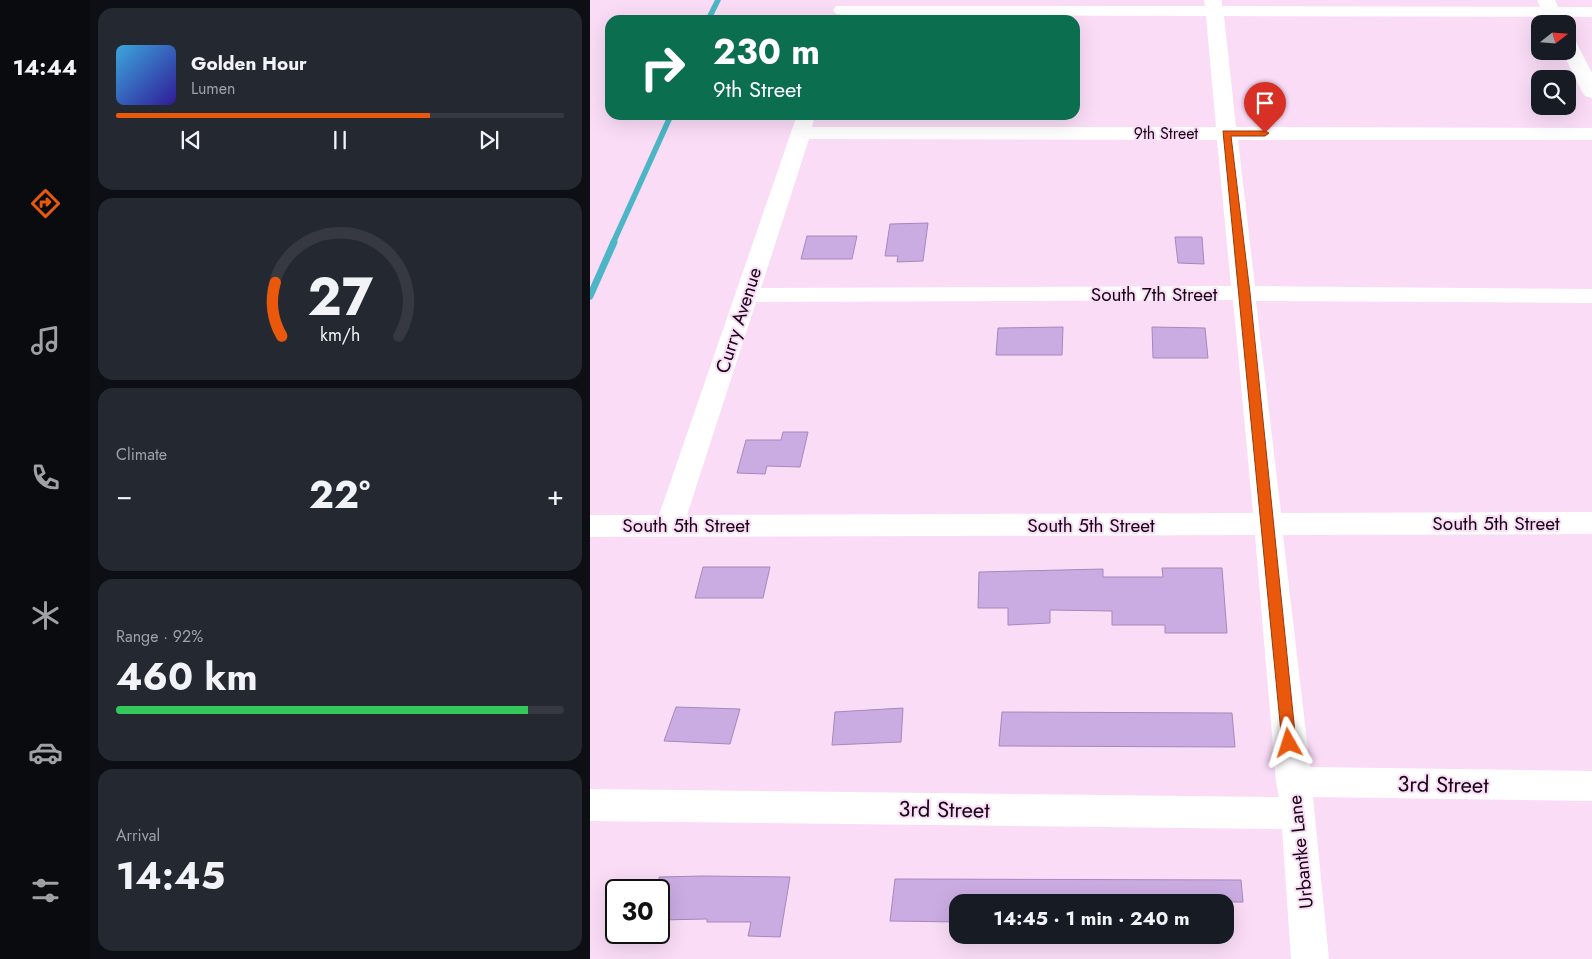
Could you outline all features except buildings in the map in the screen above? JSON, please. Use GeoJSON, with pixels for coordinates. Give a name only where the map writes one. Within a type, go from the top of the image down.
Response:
{"type":"FeatureCollection","features":[{"type":"Feature","properties":{"kind":"street"},"geometry":{"type":"LineString","coordinates":[[842,10],[1214,6],[1592,12]]}},
{"type":"Feature","properties":{"kind":"street","name":"Urbantke Lane"},"geometry":{"type":"LineString","coordinates":[[1214,6],[1296,798],[1310,959]]}},
{"type":"Feature","properties":{"kind":"street"},"geometry":{"type":"LineString","coordinates":[[1576,60],[1592,92]]}},
{"type":"Feature","properties":{"kind":"street","name":"9th Street"},"geometry":{"type":"LineString","coordinates":[[804,124],[1226,133],[1592,134]]}},
{"type":"Feature","properties":{"kind":"street","name":"Curry Avenue"},"geometry":{"type":"LineString","coordinates":[[670,525],[804,124]]}},
{"type":"Feature","properties":{"kind":"street","name":"South 7th Street"},"geometry":{"type":"LineString","coordinates":[[747,295],[1245,293],[1592,296]]}},
{"type":"Feature","properties":{"kind":"street","name":"South 5th Street"},"geometry":{"type":"LineString","coordinates":[[590,526],[1592,523]]}},
{"type":"Feature","properties":{"kind":"street","name":"3rd Street"},"geometry":{"type":"LineString","coordinates":[[590,805],[1296,798],[1592,786]]}},
{"type":"Feature","properties":{"kind":"waterway"},"geometry":{"type":"LineString","coordinates":[[710,15],[718,0]]}},
{"type":"Feature","properties":{"kind":"waterway"},"geometry":{"type":"LineString","coordinates":[[613,243],[669,120]]}},
{"type":"Feature","properties":{"kind":"waterway"},"geometry":{"type":"LineString","coordinates":[[590,296],[614,242]]}},
{"type":"Feature","properties":{"kind":"route"},"geometry":{"type":"LineString","coordinates":[[1265,133],[1226,133],[1245,293],[1289,743]]}}]}
